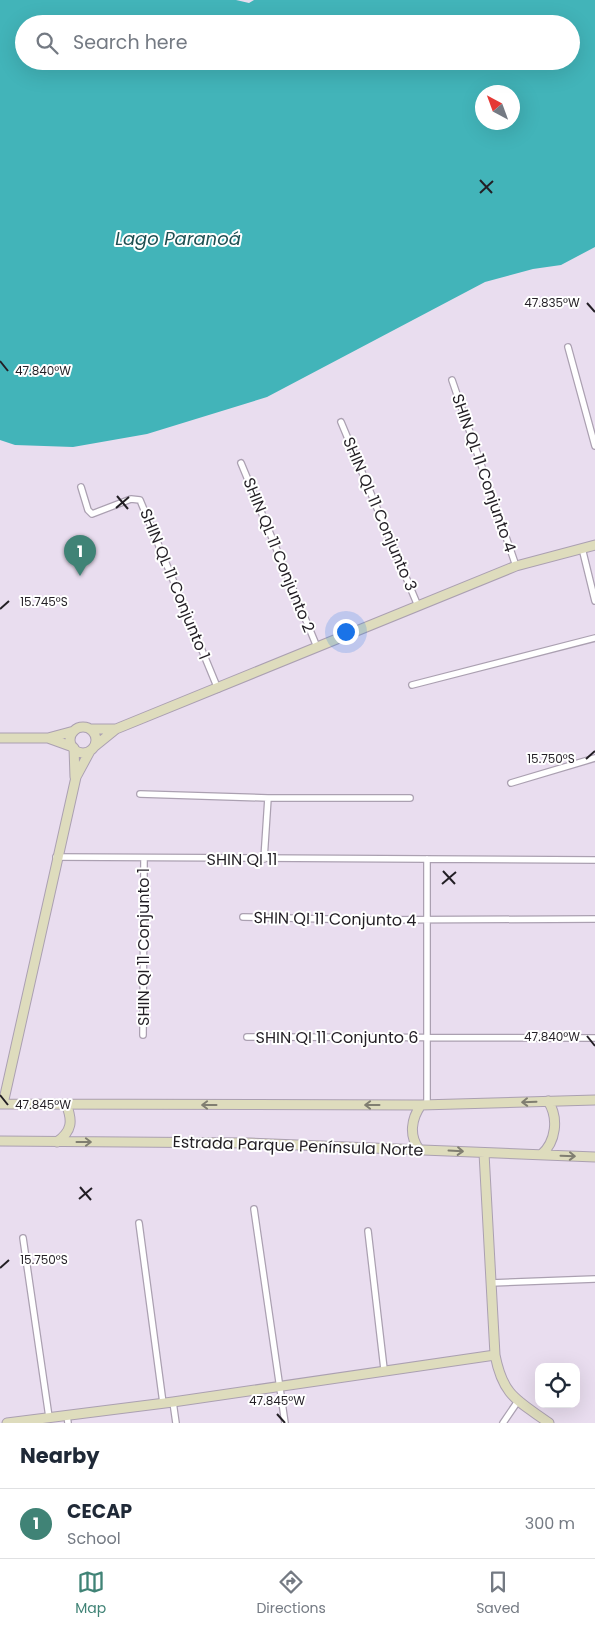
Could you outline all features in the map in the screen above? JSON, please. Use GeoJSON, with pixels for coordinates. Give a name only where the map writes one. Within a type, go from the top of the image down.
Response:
{"type":"FeatureCollection","features":[{"type":"Feature","properties":{"kind":"street"},"geometry":{"type":"LineString","coordinates":[[568,347],[595,446]]}},
{"type":"Feature","properties":{"kind":"street","name":"SHIN QL 11 Conjunto 4"},"geometry":{"type":"LineString","coordinates":[[452,380],[516,566]]}},
{"type":"Feature","properties":{"kind":"street","name":"SHIN QL 11 Conjunto 3"},"geometry":{"type":"LineString","coordinates":[[341,422],[418,606]]}},
{"type":"Feature","properties":{"kind":"street","name":"SHIN QL 11 Conjunto 2"},"geometry":{"type":"LineString","coordinates":[[241,463],[318,647]]}},
{"type":"Feature","properties":{"kind":"street","name":"SHIN QL 11 Conjunto 1"},"geometry":{"type":"LineString","coordinates":[[81,487],[88,510],[92,514],[97,514],[131,499],[136,498],[140,500],[218,688]]}},
{"type":"Feature","properties":{"kind":"street"},"geometry":{"type":"LineString","coordinates":[[48,738],[84,753],[92,749],[116,729],[516,566],[595,545]]}},
{"type":"Feature","properties":{"kind":"street"},"geometry":{"type":"LineString","coordinates":[[582,548],[595,601]]}},
{"type":"Feature","properties":{"kind":"street"},"geometry":{"type":"LineString","coordinates":[[412,685],[595,638]]}},
{"type":"Feature","properties":{"kind":"street"},"geometry":{"type":"LineString","coordinates":[[0,738],[48,738],[79,728],[116,729]]}},
{"type":"Feature","properties":{"kind":"street"},"geometry":{"type":"LineString","coordinates":[[90,729],[96,737],[92,749],[76,777],[56,857],[2,1104],[424,1105],[595,1100]]}},
{"type":"Feature","properties":{"kind":"street"},"geometry":{"type":"LineString","coordinates":[[74,731],[71,741],[76,777]]}},
{"type":"Feature","properties":{"kind":"street"},"geometry":{"type":"LineString","coordinates":[[511,783],[595,758]]}},
{"type":"Feature","properties":{"kind":"street"},"geometry":{"type":"LineString","coordinates":[[140,794],[268,798],[410,798]]}},
{"type":"Feature","properties":{"kind":"street"},"geometry":{"type":"LineString","coordinates":[[264,859],[268,798]]}},
{"type":"Feature","properties":{"kind":"street","name":"SHIN QI 11"},"geometry":{"type":"LineString","coordinates":[[56,857],[595,860]]}},
{"type":"Feature","properties":{"kind":"street","name":"SHIN QI 11 Conjunto 1"},"geometry":{"type":"LineString","coordinates":[[143,1035],[144,858]]}},
{"type":"Feature","properties":{"kind":"street"},"geometry":{"type":"LineString","coordinates":[[419,1149],[412,1137],[412,1128],[416,1112],[424,1105],[428,1037],[427,858]]}},
{"type":"Feature","properties":{"kind":"street","name":"SHIN QI 11 Conjunto 4"},"geometry":{"type":"LineString","coordinates":[[243,917],[427,920],[595,919]]}},
{"type":"Feature","properties":{"kind":"street","name":"SHIN QI 11 Conjunto 6"},"geometry":{"type":"LineString","coordinates":[[247,1036],[595,1038]]}},
{"type":"Feature","properties":{"kind":"street"},"geometry":{"type":"LineString","coordinates":[[540,1155],[552,1143],[554,1134],[553,1112],[548,1101]]}},
{"type":"Feature","properties":{"kind":"street"},"geometry":{"type":"LineString","coordinates":[[57,1142],[66,1135],[70,1127],[71,1119],[66,1104]]}},
{"type":"Feature","properties":{"kind":"street","name":"Estrada Parque Península Norte"},"geometry":{"type":"LineString","coordinates":[[0,1141],[250,1143],[595,1157]]}},
{"type":"Feature","properties":{"kind":"street"},"geometry":{"type":"LineString","coordinates":[[484,1153],[494,1355],[506,1391],[549,1423]]}},
{"type":"Feature","properties":{"kind":"street"},"geometry":{"type":"LineString","coordinates":[[254,1209],[286,1423]]}},
{"type":"Feature","properties":{"kind":"street"},"geometry":{"type":"LineString","coordinates":[[139,1223],[163,1403]]}},
{"type":"Feature","properties":{"kind":"street"},"geometry":{"type":"LineString","coordinates":[[368,1231],[384,1369]]}},
{"type":"Feature","properties":{"kind":"street"},"geometry":{"type":"LineString","coordinates":[[23,1238],[49,1417]]}},
{"type":"Feature","properties":{"kind":"street"},"geometry":{"type":"LineString","coordinates":[[491,1283],[595,1279]]}},
{"type":"Feature","properties":{"kind":"street"},"geometry":{"type":"LineString","coordinates":[[7,1423],[49,1417],[68,1419],[384,1369],[494,1355]]}},
{"type":"Feature","properties":{"kind":"street"},"geometry":{"type":"LineString","coordinates":[[503,1423],[518,1401]]}},
{"type":"Feature","properties":{"kind":"street"},"geometry":{"type":"LineString","coordinates":[[173,1402],[176,1423]]}},
{"type":"Feature","properties":{"kind":"water","name":"Lago Paranoá"},"geometry":{"type":"Polygon","coordinates":[[[0,0],[236,0],[249,3],[254,0],[595,0],[595,247],[561,265],[533,269],[485,282],[267,397],[147,434],[73,447],[15,445],[0,440],[0,0]]]}},
{"type":"Feature","properties":{"kind":"place","name":"CECAP"},"geometry":{"type":"Point","coordinates":[80,576]}}]}
